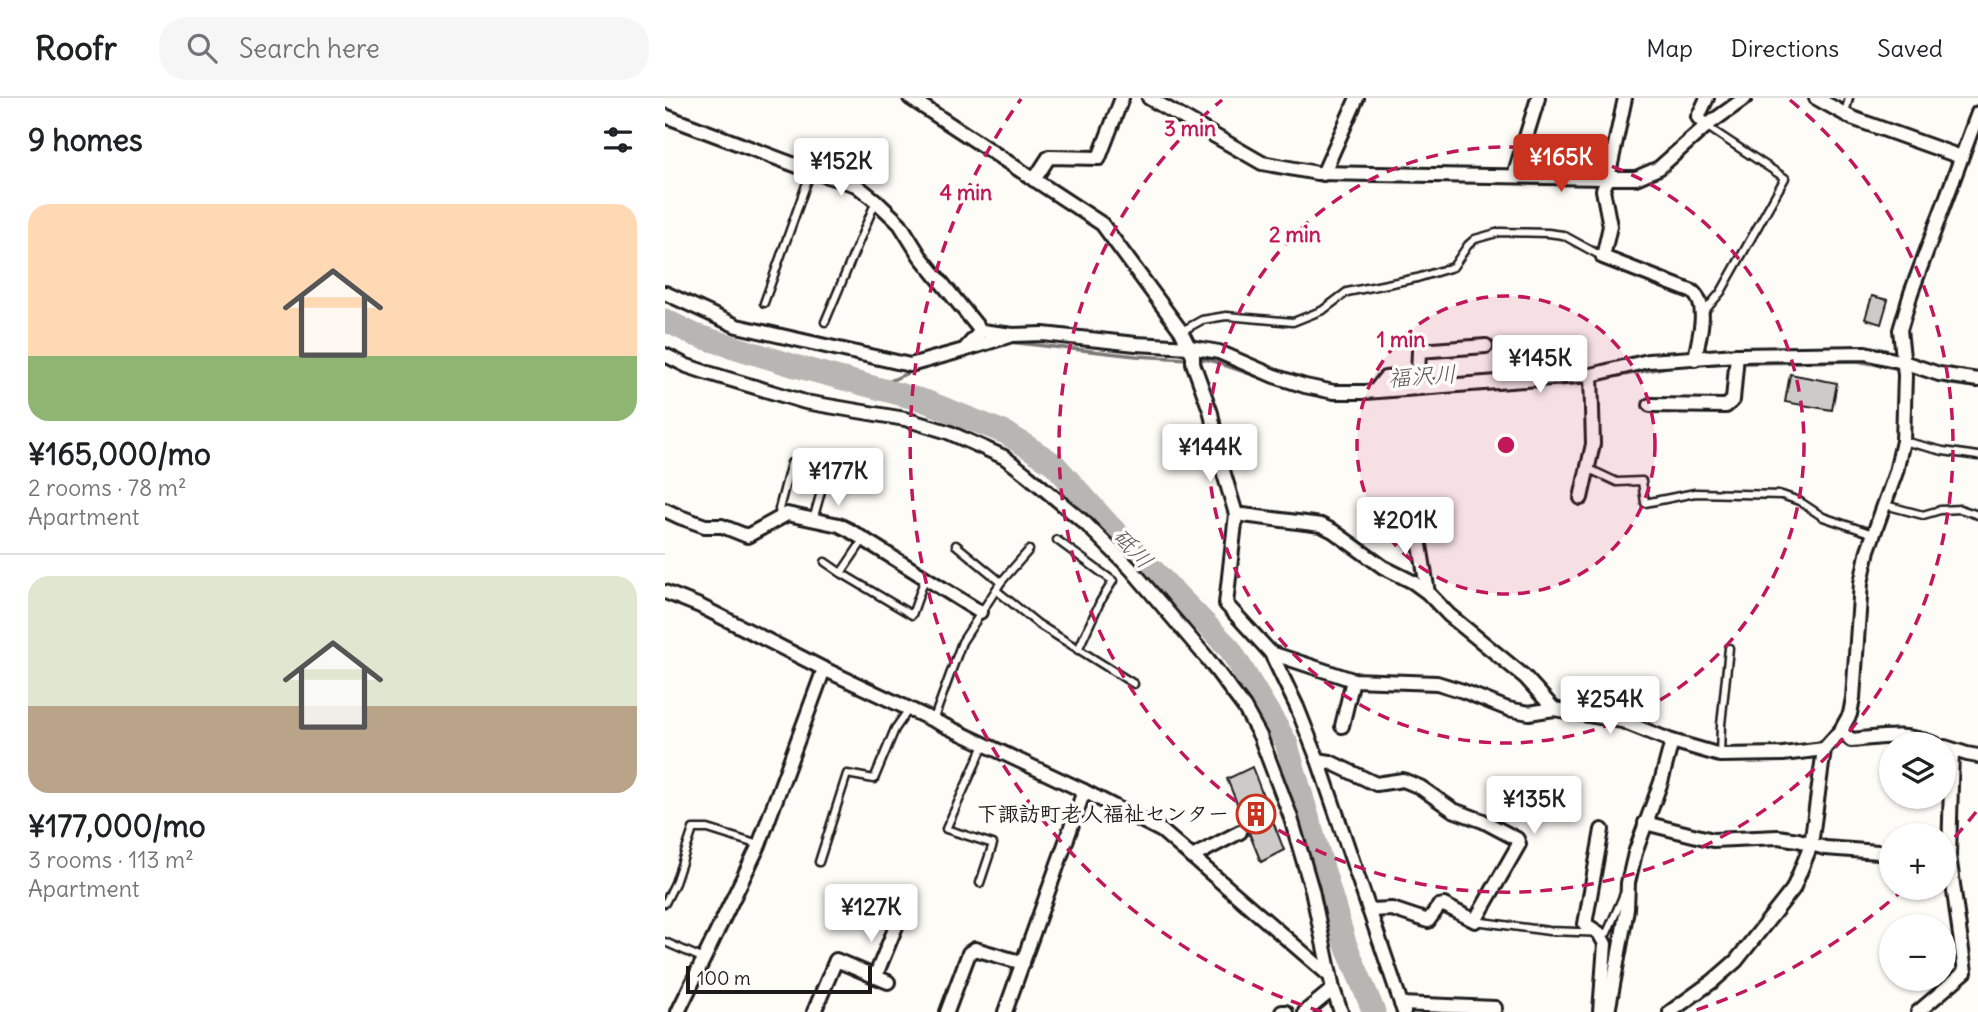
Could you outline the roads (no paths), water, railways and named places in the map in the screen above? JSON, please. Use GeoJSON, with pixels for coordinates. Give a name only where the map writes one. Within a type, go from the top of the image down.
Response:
{"type":"FeatureCollection","features":[{"type":"Feature","properties":{"kind":"street"},"geometry":{"type":"LineString","coordinates":[[910,98],[1102,224],[1181,331],[1211,413],[1221,464],[1236,514],[1226,604],[1271,653],[1297,708],[1318,760],[1403,1008],[1495,1008]]}},
{"type":"Feature","properties":{"kind":"street"},"geometry":{"type":"LineString","coordinates":[[1034,180],[1049,157],[1099,158],[1122,98]]}},
{"type":"Feature","properties":{"kind":"street"},"geometry":{"type":"LineString","coordinates":[[1149,98],[1262,163],[1323,174],[1608,178],[1636,178],[1659,168],[1706,126],[1745,98]]}},
{"type":"Feature","properties":{"kind":"street"},"geometry":{"type":"LineString","coordinates":[[1323,174],[1357,98]]}},
{"type":"Feature","properties":{"kind":"street"},"geometry":{"type":"LineString","coordinates":[[1514,176],[1538,98]]}},
{"type":"Feature","properties":{"kind":"street"},"geometry":{"type":"LineString","coordinates":[[1625,98],[1603,190],[1610,226],[1604,257],[1693,292],[1700,298],[1702,313],[1695,359]]}},
{"type":"Feature","properties":{"kind":"street"},"geometry":{"type":"LineString","coordinates":[[1706,126],[1697,117],[1707,98]]}},
{"type":"Feature","properties":{"kind":"street"},"geometry":{"type":"LineString","coordinates":[[1816,98],[1845,114],[1962,153],[1978,154]]}},
{"type":"Feature","properties":{"kind":"street"},"geometry":{"type":"LineString","coordinates":[[1670,1012],[1736,961],[1793,889],[1811,845],[1823,749],[1841,730],[1850,714],[1861,583],[1873,534],[1896,472],[1903,441],[1905,375],[1900,330],[1911,293],[1978,113]]}},
{"type":"Feature","properties":{"kind":"street"},"geometry":{"type":"LineString","coordinates":[[666,120],[856,185],[899,224],[920,256],[981,331],[1013,335],[1043,334],[1136,344],[1192,355],[1219,352],[1274,376],[1334,392],[1591,375],[1648,360],[1737,355],[1865,354],[1903,362],[1939,374],[1978,380]]}},
{"type":"Feature","properties":{"kind":"street"},"geometry":{"type":"LineString","coordinates":[[665,293],[737,326],[910,365],[1013,335]]}},
{"type":"Feature","properties":{"kind":"street"},"geometry":{"type":"LineString","coordinates":[[964,350],[981,331]]}},
{"type":"Feature","properties":{"kind":"street"},"geometry":{"type":"LineString","coordinates":[[1375,391],[1384,378],[1418,375],[1419,351],[1486,346]]}},
{"type":"Feature","properties":{"kind":"street"},"geometry":{"type":"LineString","coordinates":[[665,355],[687,366],[804,402],[905,419],[948,432],[1004,457],[1085,523],[1132,570],[1207,657],[1244,708],[1260,736],[1290,815],[1312,890],[1331,982],[1341,1012]]}},
{"type":"Feature","properties":{"kind":"street"},"geometry":{"type":"LineString","coordinates":[[1650,405],[1726,406],[1733,400],[1737,355]]}},
{"type":"Feature","properties":{"kind":"street"},"geometry":{"type":"LineString","coordinates":[[1581,498],[1593,443],[1591,375]]}},
{"type":"Feature","properties":{"kind":"street"},"geometry":{"type":"LineString","coordinates":[[665,510],[705,526],[722,526],[747,536],[787,514],[839,525],[980,612]]}},
{"type":"Feature","properties":{"kind":"street"},"geometry":{"type":"LineString","coordinates":[[1243,514],[1321,525],[1333,531],[1383,567],[1428,593],[1449,615],[1525,677],[1554,709]]}},
{"type":"Feature","properties":{"kind":"street"},"geometry":{"type":"LineString","coordinates":[[1415,515],[1428,593]]}},
{"type":"Feature","properties":{"kind":"street"},"geometry":{"type":"LineString","coordinates":[[666,595],[700,606],[1162,831],[1331,982]]}},
{"type":"Feature","properties":{"kind":"street"},"geometry":{"type":"LineString","coordinates":[[1271,653],[1353,680],[1437,683],[1508,709],[1529,713],[1554,709],[1622,721],[1672,741],[1720,755],[1783,754],[1823,749]]}},
{"type":"Feature","properties":{"kind":"street"},"geometry":{"type":"LineString","coordinates":[[678,1012],[759,845],[824,668]]}},
{"type":"Feature","properties":{"kind":"street"},"geometry":{"type":"LineString","coordinates":[[1342,726],[1353,680]]}},
{"type":"Feature","properties":{"kind":"street"},"geometry":{"type":"LineString","coordinates":[[1841,730],[1851,740],[1879,737]]}},
{"type":"Feature","properties":{"kind":"street"},"geometry":{"type":"LineString","coordinates":[[1608,1012],[1635,853],[1661,782],[1672,741]]}},
{"type":"Feature","properties":{"kind":"street"},"geometry":{"type":"LineString","coordinates":[[1956,751],[1978,756]]}},
{"type":"Feature","properties":{"kind":"street"},"geometry":{"type":"LineString","coordinates":[[1318,760],[1330,762],[1376,784],[1403,780],[1420,787],[1453,810],[1483,821],[1517,839],[1519,844],[1475,921],[1444,905],[1439,906],[1428,921],[1392,909],[1369,910]]}},
{"type":"Feature","properties":{"kind":"street"},"geometry":{"type":"LineString","coordinates":[[1005,1012],[1084,791]]}},
{"type":"Feature","properties":{"kind":"street"},"geometry":{"type":"LineString","coordinates":[[1645,822],[1713,840],[1778,837],[1825,848],[1879,852]]}},
{"type":"Feature","properties":{"kind":"street"},"geometry":{"type":"LineString","coordinates":[[1600,1012],[1605,944],[1599,933],[1585,923],[1602,830]]}},
{"type":"Feature","properties":{"kind":"street"},"geometry":{"type":"LineString","coordinates":[[1192,857],[1240,832]]}},
{"type":"Feature","properties":{"kind":"street"},"geometry":{"type":"LineString","coordinates":[[1926,1009],[1965,972],[1954,900]]}},
{"type":"Feature","properties":{"kind":"street"},"geometry":{"type":"LineString","coordinates":[[875,977],[897,924]]}},
{"type":"Feature","properties":{"kind":"street"},"geometry":{"type":"LineString","coordinates":[[947,1012],[969,953],[975,949],[1023,962]]}},
{"type":"Feature","properties":{"kind":"street"},"geometry":{"type":"LineString","coordinates":[[814,1012],[836,960],[888,982]]}},
{"type":"Feature","properties":{"kind":"street"},"geometry":{"type":"LineString","coordinates":[[1305,1012],[1331,982]]}},
{"type":"Feature","properties":{"kind":"lane"},"geometry":{"type":"LineString","coordinates":[[1845,114],[1849,98]]}},
{"type":"Feature","properties":{"kind":"lane"},"geometry":{"type":"LineString","coordinates":[[1702,313],[1721,292],[1785,178],[1706,126]]}},
{"type":"Feature","properties":{"kind":"lane"},"geometry":{"type":"LineString","coordinates":[[764,303],[811,171]]}},
{"type":"Feature","properties":{"kind":"lane"},"geometry":{"type":"LineString","coordinates":[[825,322],[876,201]]}},
{"type":"Feature","properties":{"kind":"lane"},"geometry":{"type":"LineString","coordinates":[[1181,331],[1202,320],[1226,316],[1293,322],[1323,310],[1347,292],[1417,278],[1453,267],[1475,239],[1500,232],[1563,235],[1604,257]]}},
{"type":"Feature","properties":{"kind":"lane"},"geometry":{"type":"LineString","coordinates":[[1903,441],[1978,456]]}},
{"type":"Feature","properties":{"kind":"lane"},"geometry":{"type":"LineString","coordinates":[[780,518],[779,509],[791,463],[798,462],[820,474],[824,481],[813,520]]}},
{"type":"Feature","properties":{"kind":"lane"},"geometry":{"type":"LineString","coordinates":[[1587,468],[1617,482],[1642,481],[1644,503],[1695,493],[1782,495],[1799,500],[1823,517],[1873,534]]}},
{"type":"Feature","properties":{"kind":"lane"},"geometry":{"type":"LineString","coordinates":[[1883,504],[1923,515],[1940,510],[1960,509],[1978,515]]}},
{"type":"Feature","properties":{"kind":"lane"},"geometry":{"type":"LineString","coordinates":[[841,573],[864,539]]}},
{"type":"Feature","properties":{"kind":"lane"},"geometry":{"type":"LineString","coordinates":[[1056,540],[1113,581],[1078,649]]}},
{"type":"Feature","properties":{"kind":"lane"},"geometry":{"type":"LineString","coordinates":[[956,545],[1001,582]]}},
{"type":"Feature","properties":{"kind":"lane"},"geometry":{"type":"LineString","coordinates":[[933,721],[962,642],[1001,582],[1029,550]]}},
{"type":"Feature","properties":{"kind":"lane"},"geometry":{"type":"LineString","coordinates":[[825,562],[912,615],[925,578]]}},
{"type":"Feature","properties":{"kind":"lane"},"geometry":{"type":"LineString","coordinates":[[996,590],[1038,624],[1133,684]]}},
{"type":"Feature","properties":{"kind":"lane"},"geometry":{"type":"LineString","coordinates":[[1720,755],[1729,648]]}},
{"type":"Feature","properties":{"kind":"lane"},"geometry":{"type":"LineString","coordinates":[[819,862],[848,774],[874,779],[895,729],[909,709]]}},
{"type":"Feature","properties":{"kind":"lane"},"geometry":{"type":"LineString","coordinates":[[980,883],[993,844],[946,829],[984,745]]}},
{"type":"Feature","properties":{"kind":"lane"},"geometry":{"type":"LineString","coordinates":[[665,902],[675,883],[693,829],[708,829],[759,845]]}},
{"type":"Feature","properties":{"kind":"lane"},"geometry":{"type":"LineString","coordinates":[[1475,921],[1549,932],[1607,933],[1629,883]]}},
{"type":"Feature","properties":{"kind":"lane"},"geometry":{"type":"LineString","coordinates":[[665,942],[704,959]]}},
{"type":"Feature","properties":{"kind":"waterway","name":"砥川"},"geometry":{"type":"LineString","coordinates":[[665,320],[695,335],[795,366],[925,401],[1006,433],[1054,464],[1108,524],[1230,649],[1286,742],[1345,943],[1374,1012]]}},
{"type":"Feature","properties":{"kind":"waterway","name":"福沢川"},"geometry":{"type":"LineString","coordinates":[[1009,342],[1189,359]]}},
{"type":"Feature","properties":{"kind":"waterway","name":"福沢川"},"geometry":{"type":"LineString","coordinates":[[877,387],[912,371],[972,354]]}},
{"type":"Feature","properties":{"kind":"waterway","name":"福沢川"},"geometry":{"type":"LineString","coordinates":[[1197,359],[1210,360],[1273,382]]}},
{"type":"Feature","properties":{"kind":"waterway","name":"福沢川"},"geometry":{"type":"LineString","coordinates":[[1700,364],[1857,361],[1901,369]]}},
{"type":"Feature","properties":{"kind":"waterway","name":"福沢川"},"geometry":{"type":"LineString","coordinates":[[1419,394],[1580,383],[1678,365]]}},
{"type":"Feature","properties":{"kind":"waterway","name":"福沢川"},"geometry":{"type":"LineString","coordinates":[[1939,379],[1951,384],[1978,387]]}},
{"type":"Feature","properties":{"kind":"waterway","name":"福沢川"},"geometry":{"type":"LineString","coordinates":[[1338,398],[1362,398]]}},
{"type":"Feature","properties":{"kind":"place","name":"下諏訪町老人福祉センター"},"geometry":{"type":"Point","coordinates":[1256,814]}}]}
